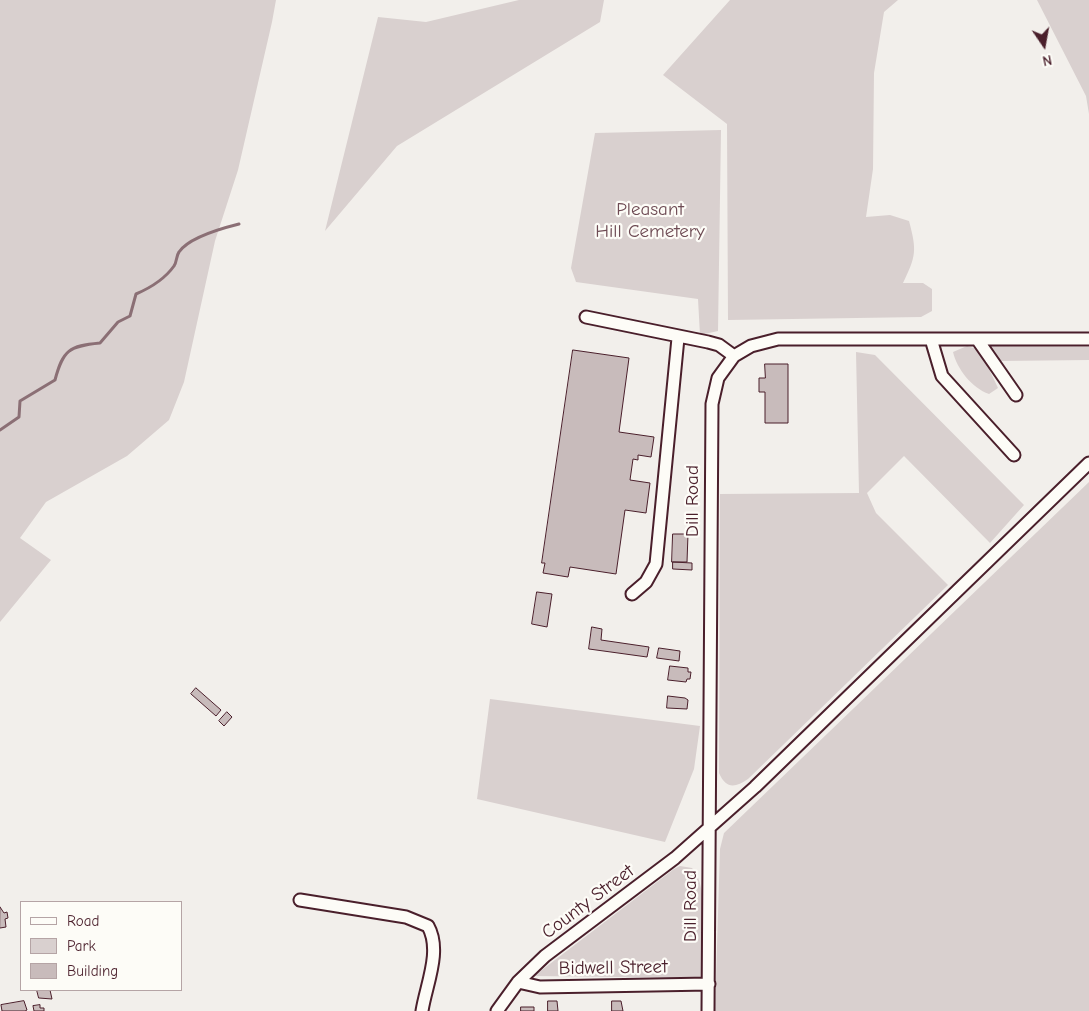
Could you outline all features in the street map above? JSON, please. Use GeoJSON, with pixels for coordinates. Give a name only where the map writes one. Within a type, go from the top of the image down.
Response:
{"type":"FeatureCollection","features":[{"type":"Feature","properties":{"kind":"street"},"geometry":{"type":"LineString","coordinates":[[586,317],[678,338],[719,345],[734,356]]}},
{"type":"Feature","properties":{"kind":"street"},"geometry":{"type":"LineString","coordinates":[[632,594],[646,582],[656,564],[678,338]]}},
{"type":"Feature","properties":{"kind":"street","name":"Dill Road"},"geometry":{"type":"LineString","coordinates":[[708,1011],[712,404],[718,378],[734,356],[751,346],[778,339],[1089,339]]}},
{"type":"Feature","properties":{"kind":"street"},"geometry":{"type":"LineString","coordinates":[[931,339],[942,376],[1014,455]]}},
{"type":"Feature","properties":{"kind":"street"},"geometry":{"type":"LineString","coordinates":[[977,339],[1016,395]]}},
{"type":"Feature","properties":{"kind":"street","name":"County Street"},"geometry":{"type":"LineString","coordinates":[[497,1011],[518,982],[545,956],[675,858],[709,829],[1089,463]]}},
{"type":"Feature","properties":{"kind":"street"},"geometry":{"type":"LineString","coordinates":[[300,900],[406,917],[428,926],[434,943],[434,955],[422,1011]]}},
{"type":"Feature","properties":{"kind":"street","name":"Bidwell Street"},"geometry":{"type":"LineString","coordinates":[[518,982],[540,987],[709,984]]}},
{"type":"Feature","properties":{"kind":"green space"},"geometry":{"type":"Polygon","coordinates":[[[0,0],[276,0],[238,170],[215,241],[184,382],[169,420],[127,456],[46,502],[20,538],[51,560],[0,622],[0,0]]]}},
{"type":"Feature","properties":{"kind":"green space"},"geometry":{"type":"Polygon","coordinates":[[[519,0],[604,0],[600,22],[397,146],[325,231],[378,17],[426,22],[519,0]]]}},
{"type":"Feature","properties":{"kind":"green space"},"geometry":{"type":"Polygon","coordinates":[[[730,0],[898,0],[884,12],[874,73],[873,169],[866,217],[890,215],[909,221],[914,253],[911,266],[903,283],[923,283],[932,289],[932,311],[921,317],[728,320],[727,124],[663,75],[730,0]]]}},
{"type":"Feature","properties":{"kind":"green space"},"geometry":{"type":"Polygon","coordinates":[[[1037,0],[1089,0],[1089,114],[1086,96],[1037,0]]]}},
{"type":"Feature","properties":{"kind":"green space","name":"Pleasant Hill Cemetery"},"geometry":{"type":"Polygon","coordinates":[[[721,130],[718,331],[700,335],[698,299],[576,282],[571,268],[595,133],[721,130]]]}},
{"type":"Feature","properties":{"kind":"green space"},"geometry":{"type":"Polygon","coordinates":[[[967,346],[980,350],[998,388],[989,394],[971,383],[958,365],[953,352],[967,346]]]}},
{"type":"Feature","properties":{"kind":"green space"},"geometry":{"type":"Polygon","coordinates":[[[988,346],[1089,347],[1089,360],[1000,361],[988,346]]]}},
{"type":"Feature","properties":{"kind":"green space"},"geometry":{"type":"Polygon","coordinates":[[[856,352],[875,355],[1024,505],[990,543],[904,456],[867,493],[876,513],[948,585],[748,779],[739,784],[731,785],[725,782],[719,773],[720,494],[859,493],[856,352]]]}},
{"type":"Feature","properties":{"kind":"green space"},"geometry":{"type":"Polygon","coordinates":[[[1089,482],[1089,1011],[715,1011],[720,849],[724,833],[1089,482]]]}},
{"type":"Feature","properties":{"kind":"green space"},"geometry":{"type":"Polygon","coordinates":[[[490,699],[700,726],[694,769],[665,842],[477,799],[490,699]]]}},
{"type":"Feature","properties":{"kind":"green space"},"geometry":{"type":"Polygon","coordinates":[[[680,866],[692,868],[698,877],[701,890],[704,920],[701,978],[534,976],[674,869],[680,866]]]}},
{"type":"Feature","properties":{"kind":"building"},"geometry":{"type":"Polygon","coordinates":[[[573,350],[629,358],[619,432],[654,437],[651,457],[638,455],[638,460],[633,459],[630,480],[650,483],[646,513],[625,510],[616,574],[570,567],[568,577],[543,573],[545,563],[542,563],[573,350]]]}},
{"type":"Feature","properties":{"kind":"building"},"geometry":{"type":"Polygon","coordinates":[[[765,364],[788,364],[788,423],[765,423],[765,392],[759,392],[759,378],[765,378],[765,364]]]}},
{"type":"Feature","properties":{"kind":"building"},"geometry":{"type":"Polygon","coordinates":[[[673,534],[688,534],[687,562],[672,562],[673,534]]]}},
{"type":"Feature","properties":{"kind":"building"},"geometry":{"type":"Polygon","coordinates":[[[673,562],[692,563],[692,570],[673,569],[673,562]]]}},
{"type":"Feature","properties":{"kind":"building"},"geometry":{"type":"Polygon","coordinates":[[[537,592],[552,594],[547,627],[532,624],[537,592]]]}},
{"type":"Feature","properties":{"kind":"building"},"geometry":{"type":"Polygon","coordinates":[[[592,627],[602,629],[601,640],[649,647],[647,657],[589,649],[592,627]]]}},
{"type":"Feature","properties":{"kind":"building"},"geometry":{"type":"Polygon","coordinates":[[[659,648],[680,651],[679,661],[657,658],[659,648]]]}},
{"type":"Feature","properties":{"kind":"building"},"geometry":{"type":"Polygon","coordinates":[[[670,666],[688,668],[688,672],[691,672],[690,679],[687,679],[686,682],[668,680],[670,666]]]}},
{"type":"Feature","properties":{"kind":"building"},"geometry":{"type":"Polygon","coordinates":[[[196,688],[221,710],[216,716],[191,694],[196,688]]]}},
{"type":"Feature","properties":{"kind":"building"},"geometry":{"type":"Polygon","coordinates":[[[668,696],[688,700],[687,709],[667,708],[668,696]]]}},
{"type":"Feature","properties":{"kind":"building"},"geometry":{"type":"Polygon","coordinates":[[[227,712],[232,717],[224,726],[219,721],[227,712]]]}},
{"type":"Feature","properties":{"kind":"building"},"geometry":{"type":"Polygon","coordinates":[[[0,907],[4,913],[7,912],[8,918],[5,919],[6,927],[0,928],[0,907]]]}},
{"type":"Feature","properties":{"kind":"building"},"geometry":{"type":"Polygon","coordinates":[[[37,991],[50,991],[52,999],[39,998],[37,991]]]}},
{"type":"Feature","properties":{"kind":"building"},"geometry":{"type":"Polygon","coordinates":[[[24,1001],[27,1010],[25,1011],[2,1011],[1,1005],[24,1001]]]}},
{"type":"Feature","properties":{"kind":"building"},"geometry":{"type":"Polygon","coordinates":[[[548,1001],[557,1001],[558,1011],[548,1011],[548,1001]]]}},
{"type":"Feature","properties":{"kind":"building"},"geometry":{"type":"Polygon","coordinates":[[[612,1001],[621,1001],[623,1011],[612,1011],[612,1001]]]}},
{"type":"Feature","properties":{"kind":"building"},"geometry":{"type":"Polygon","coordinates":[[[40,1005],[40,1008],[44,1008],[44,1011],[34,1011],[33,1006],[40,1005]]]}},
{"type":"Feature","properties":{"kind":"building"},"geometry":{"type":"Polygon","coordinates":[[[521,1007],[534,1007],[534,1011],[521,1011],[521,1007]]]}},
{"type":"Feature","properties":{"kind":"waterway"},"geometry":{"type":"LineString","coordinates":[[0,430],[19,417],[20,401],[55,380],[61,362],[69,351],[81,346],[100,343],[118,322],[130,316],[136,294],[152,286],[166,275],[176,263],[178,254],[184,247],[207,234],[239,224]]}}]}
